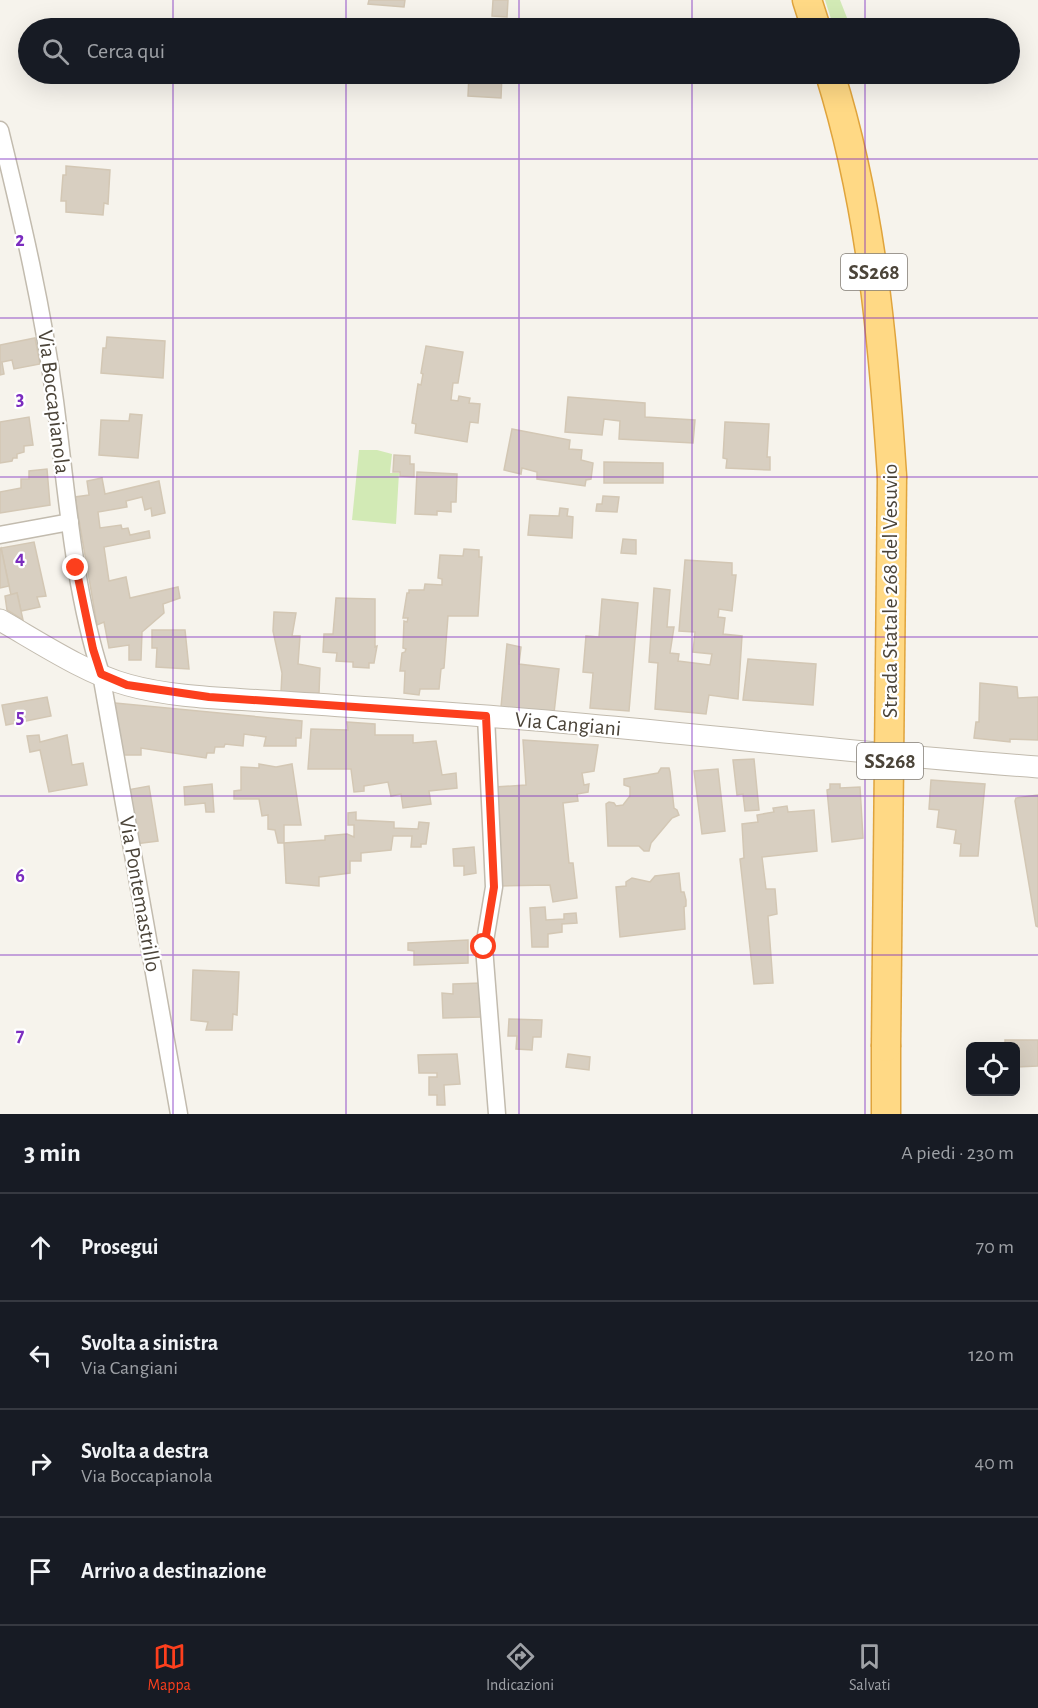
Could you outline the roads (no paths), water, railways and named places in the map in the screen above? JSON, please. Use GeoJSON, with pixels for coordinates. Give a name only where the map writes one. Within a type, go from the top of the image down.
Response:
{"type":"FeatureCollection","features":[{"type":"Feature","properties":{"kind":"highway"},"geometry":{"type":"LineString","coordinates":[[807,0],[813,18]]}},
{"type":"Feature","properties":{"kind":"highway","name":"Strada Statale 268 del Vesuvio"},"geometry":{"type":"LineString","coordinates":[[833,84],[848,135],[877,291],[892,476],[886,1114]]}},
{"type":"Feature","properties":{"kind":"street","name":"Via Boccapianola"},"geometry":{"type":"LineString","coordinates":[[0,130],[43,313],[70,522],[90,638],[101,674]]}},
{"type":"Feature","properties":{"kind":"street"},"geometry":{"type":"LineString","coordinates":[[0,535],[70,522]]}},
{"type":"Feature","properties":{"kind":"street","name":"Via Cangiani"},"geometry":{"type":"LineString","coordinates":[[0,620],[57,652],[127,685],[209,697],[486,716],[1038,766]]}},
{"type":"Feature","properties":{"kind":"street","name":"Via Pontemastrillo"},"geometry":{"type":"LineString","coordinates":[[101,674],[179,1114]]}},
{"type":"Feature","properties":{"kind":"street"},"geometry":{"type":"LineString","coordinates":[[486,716],[494,887],[484,947],[497,1114]]}}]}
